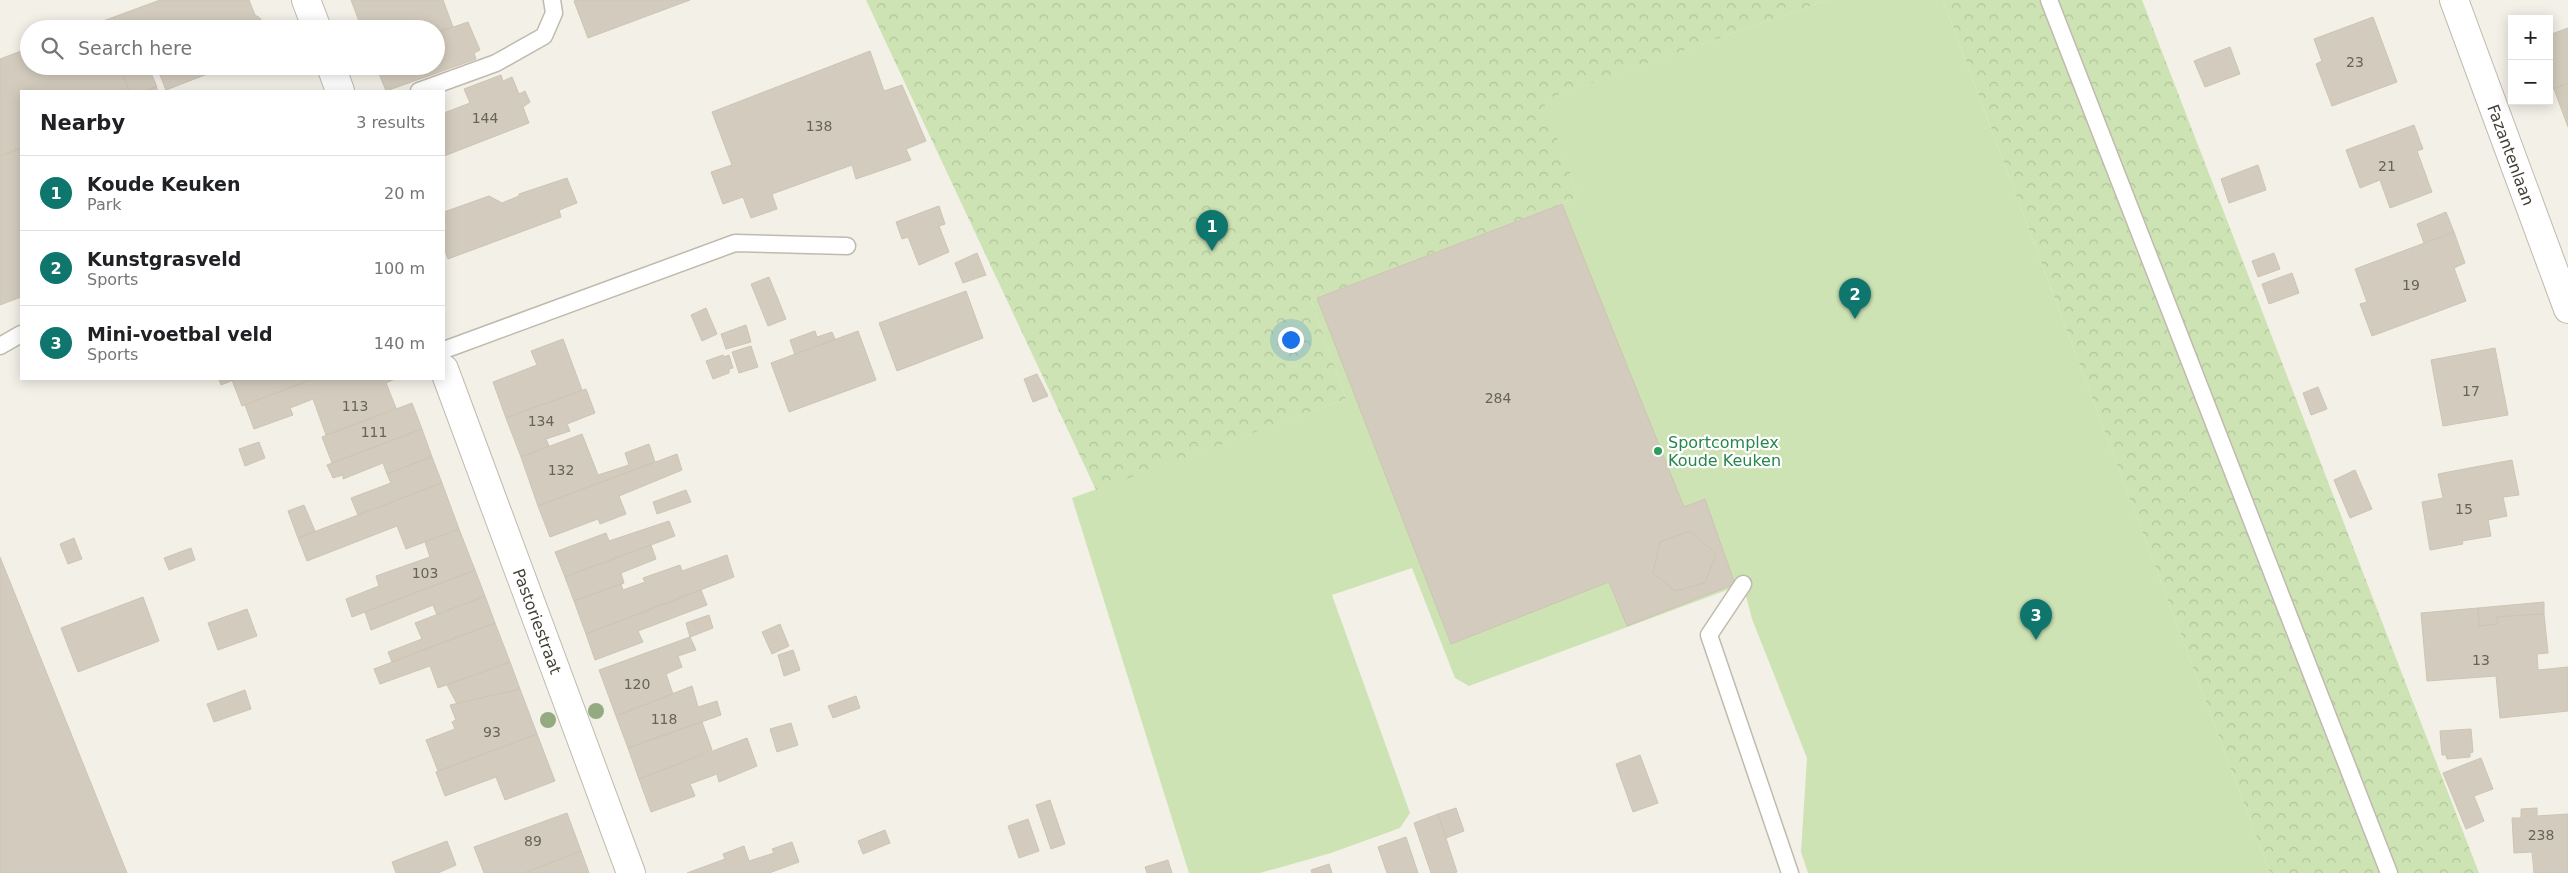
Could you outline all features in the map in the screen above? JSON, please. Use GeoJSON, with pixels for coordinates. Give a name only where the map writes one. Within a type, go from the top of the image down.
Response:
{"type":"FeatureCollection","features":[{"type":"Feature","properties":{"kind":"street"},"geometry":{"type":"LineString","coordinates":[[306,0],[314,20]]}},
{"type":"Feature","properties":{"kind":"street","name":"Fazantenlaan"},"geometry":{"type":"LineString","coordinates":[[2454,0],[2568,309]]}},
{"type":"Feature","properties":{"kind":"street"},"geometry":{"type":"LineString","coordinates":[[334,75],[340,90]]}},
{"type":"Feature","properties":{"kind":"street","name":"Pastoriestraat"},"geometry":{"type":"LineString","coordinates":[[445,372],[631,873]]}},
{"type":"Feature","properties":{"kind":"lane"},"geometry":{"type":"LineString","coordinates":[[422,90],[496,63],[544,36],[554,13],[552,0]]}},
{"type":"Feature","properties":{"kind":"lane"},"geometry":{"type":"LineString","coordinates":[[2049,0],[2389,873]]}},
{"type":"Feature","properties":{"kind":"lane"},"geometry":{"type":"LineString","coordinates":[[445,350],[735,243],[847,246]]}},
{"type":"Feature","properties":{"kind":"lane"},"geometry":{"type":"LineString","coordinates":[[0,346],[20,335]]}},
{"type":"Feature","properties":{"kind":"lane"},"geometry":{"type":"LineString","coordinates":[[1743,584],[1709,635],[1790,873]]}},
{"type":"Feature","properties":{"kind":"green space"},"geometry":{"type":"Polygon","coordinates":[[[866,0],[1828,0],[1543,100],[1579,197],[1311,300],[1346,399],[1096,490],[866,0]]]}},
{"type":"Feature","properties":{"kind":"green space","name":"Sportcomplex Koude Keuken"},"geometry":{"type":"Polygon","coordinates":[[[1828,0],[1943,0],[2270,873],[1808,873],[1801,852],[1807,758],[1752,619],[1743,584],[1469,686],[1455,678],[1412,568],[1332,595],[1410,813],[1400,828],[1331,853],[1260,873],[1189,873],[1072,498],[1346,399],[1311,300],[1579,197],[1542,100],[1828,0]]]}},
{"type":"Feature","properties":{"kind":"green space"},"geometry":{"type":"Polygon","coordinates":[[[1943,0],[2142,0],[2479,873],[2270,873],[1943,0]]]}},
{"type":"Feature","properties":{"kind":"building"},"geometry":{"type":"Polygon","coordinates":[[[160,0],[249,0],[255,15],[261,20],[106,20],[160,0]]]}},
{"type":"Feature","properties":{"kind":"building"},"geometry":{"type":"Polygon","coordinates":[[[351,0],[443,0],[453,27],[445,30],[445,20],[359,20],[351,0]]]}},
{"type":"Feature","properties":{"kind":"building"},"geometry":{"type":"Polygon","coordinates":[[[690,0],[588,38],[574,1],[690,0]]]}},
{"type":"Feature","properties":{"kind":"building"},"geometry":{"type":"Polygon","coordinates":[[[2373,17],[2397,82],[2332,106],[2316,64],[2322,61],[2314,39],[2373,17]]]}},
{"type":"Feature","properties":{"kind":"building"},"geometry":{"type":"Polygon","coordinates":[[[468,22],[480,50],[474,53],[476,59],[445,70],[445,30],[468,22]]]}},
{"type":"Feature","properties":{"kind":"building"},"geometry":{"type":"Polygon","coordinates":[[[2568,28],[2568,83],[2554,89],[2553,87],[2553,34],[2568,28]]]}},
{"type":"Feature","properties":{"kind":"building"},"geometry":{"type":"Polygon","coordinates":[[[2230,47],[2240,74],[2205,87],[2194,61],[2230,47]]]}},
{"type":"Feature","properties":{"kind":"building"},"geometry":{"type":"Polygon","coordinates":[[[20,51],[20,75],[123,75],[129,90],[20,90],[20,148],[0,156],[0,59],[20,51]]]}},
{"type":"Feature","properties":{"kind":"building"},"geometry":{"type":"Polygon","coordinates":[[[870,51],[884,91],[902,85],[926,141],[906,149],[911,160],[856,179],[852,165],[772,194],[777,209],[751,218],[743,197],[723,204],[711,172],[732,165],[712,112],[870,51]]]}},
{"type":"Feature","properties":{"kind":"building"},"geometry":{"type":"Polygon","coordinates":[[[123,75],[152,75],[157,87],[148,90],[129,90],[123,75]]]}},
{"type":"Feature","properties":{"kind":"building"},"geometry":{"type":"Polygon","coordinates":[[[160,75],[205,75],[166,90],[160,75]]]}},
{"type":"Feature","properties":{"kind":"building"},"geometry":{"type":"Polygon","coordinates":[[[380,75],[431,75],[389,90],[386,90],[380,75]]]}},
{"type":"Feature","properties":{"kind":"building"},"geometry":{"type":"Polygon","coordinates":[[[501,75],[503,81],[512,77],[519,94],[525,91],[530,102],[523,107],[529,123],[445,156],[445,113],[470,103],[464,89],[501,75]]]}},
{"type":"Feature","properties":{"kind":"building"},"geometry":{"type":"Polygon","coordinates":[[[2568,83],[2568,127],[2554,89],[2568,83]]]}},
{"type":"Feature","properties":{"kind":"building"},"geometry":{"type":"Polygon","coordinates":[[[2414,125],[2423,149],[2417,151],[2432,192],[2390,208],[2380,180],[2360,188],[2346,150],[2414,125]]]}},
{"type":"Feature","properties":{"kind":"building"},"geometry":{"type":"Polygon","coordinates":[[[20,148],[20,297],[0,305],[0,156],[20,148]]]}},
{"type":"Feature","properties":{"kind":"building"},"geometry":{"type":"Polygon","coordinates":[[[2258,165],[2266,190],[2229,203],[2221,179],[2258,165]]]}},
{"type":"Feature","properties":{"kind":"building"},"geometry":{"type":"Polygon","coordinates":[[[567,178],[577,203],[559,210],[561,217],[448,259],[445,251],[445,212],[489,196],[502,203],[519,196],[519,194],[567,178]]]}},
{"type":"Feature","properties":{"kind":"building"},"geometry":{"type":"Polygon","coordinates":[[[1562,204],[1684,507],[1705,499],[1735,584],[1627,626],[1609,582],[1451,644],[1317,298],[1562,204]]]}},
{"type":"Feature","properties":{"kind":"building"},"geometry":{"type":"Polygon","coordinates":[[[939,206],[945,224],[939,226],[949,252],[919,265],[908,237],[902,239],[896,222],[939,206]]]}},
{"type":"Feature","properties":{"kind":"building"},"geometry":{"type":"Polygon","coordinates":[[[2446,212],[2454,232],[2424,243],[2417,224],[2446,212]]]}},
{"type":"Feature","properties":{"kind":"building"},"geometry":{"type":"Polygon","coordinates":[[[2454,232],[2465,263],[2454,268],[2466,301],[2372,336],[2360,304],[2367,302],[2355,269],[2454,232]]]}},
{"type":"Feature","properties":{"kind":"building"},"geometry":{"type":"Polygon","coordinates":[[[977,253],[986,275],[963,283],[955,263],[977,253]]]}},
{"type":"Feature","properties":{"kind":"building"},"geometry":{"type":"Polygon","coordinates":[[[2274,253],[2280,269],[2258,277],[2252,261],[2274,253]]]}},
{"type":"Feature","properties":{"kind":"building"},"geometry":{"type":"Polygon","coordinates":[[[2292,273],[2299,293],[2269,304],[2262,284],[2292,273]]]}},
{"type":"Feature","properties":{"kind":"building"},"geometry":{"type":"Polygon","coordinates":[[[769,277],[786,319],[768,326],[751,284],[769,277]]]}},
{"type":"Feature","properties":{"kind":"building"},"geometry":{"type":"Polygon","coordinates":[[[966,291],[983,338],[897,371],[879,323],[966,291]]]}},
{"type":"Feature","properties":{"kind":"building"},"geometry":{"type":"Polygon","coordinates":[[[706,308],[717,334],[702,341],[691,315],[706,308]]]}},
{"type":"Feature","properties":{"kind":"building"},"geometry":{"type":"Polygon","coordinates":[[[746,325],[751,342],[726,349],[721,334],[746,325]]]}},
{"type":"Feature","properties":{"kind":"building"},"geometry":{"type":"Polygon","coordinates":[[[815,331],[817,337],[832,332],[835,339],[795,355],[790,340],[815,331]]]}},
{"type":"Feature","properties":{"kind":"building"},"geometry":{"type":"Polygon","coordinates":[[[858,331],[876,380],[789,412],[771,363],[858,331]]]}},
{"type":"Feature","properties":{"kind":"building"},"geometry":{"type":"Polygon","coordinates":[[[563,339],[582,390],[506,418],[493,382],[537,365],[531,351],[563,339]]]}},
{"type":"Feature","properties":{"kind":"building"},"geometry":{"type":"Polygon","coordinates":[[[751,346],[758,367],[739,373],[732,352],[751,346]]]}},
{"type":"Feature","properties":{"kind":"building"},"geometry":{"type":"Polygon","coordinates":[[[2495,348],[2508,415],[2443,426],[2431,360],[2495,348]]]}},
{"type":"Feature","properties":{"kind":"building"},"geometry":{"type":"Polygon","coordinates":[[[723,355],[724,357],[729,355],[733,368],[729,369],[729,373],[713,379],[706,361],[723,355]]]}},
{"type":"Feature","properties":{"kind":"building"},"geometry":{"type":"Polygon","coordinates":[[[1037,374],[1048,396],[1033,402],[1024,379],[1037,374]]]}},
{"type":"Feature","properties":{"kind":"building"},"geometry":{"type":"Polygon","coordinates":[[[219,380],[234,380],[221,385],[219,380]]]}},
{"type":"Feature","properties":{"kind":"building"},"geometry":{"type":"Polygon","coordinates":[[[232,380],[310,380],[242,406],[232,380]]]}},
{"type":"Feature","properties":{"kind":"building"},"geometry":{"type":"Polygon","coordinates":[[[310,380],[393,380],[386,383],[396,408],[326,435],[313,399],[290,408],[293,415],[254,429],[245,405],[310,380]]]}},
{"type":"Feature","properties":{"kind":"building"},"geometry":{"type":"Polygon","coordinates":[[[2318,387],[2327,409],[2311,415],[2303,393],[2318,387]]]}},
{"type":"Feature","properties":{"kind":"building"},"geometry":{"type":"Polygon","coordinates":[[[586,389],[595,413],[567,424],[570,431],[546,439],[549,446],[521,457],[506,418],[586,389]]]}},
{"type":"Feature","properties":{"kind":"building"},"geometry":{"type":"Polygon","coordinates":[[[412,403],[422,429],[332,463],[322,437],[412,403]]]}},
{"type":"Feature","properties":{"kind":"building"},"geometry":{"type":"Polygon","coordinates":[[[422,429],[432,457],[387,474],[383,463],[343,479],[343,475],[333,478],[327,465],[422,429]]]}},
{"type":"Feature","properties":{"kind":"building"},"geometry":{"type":"Polygon","coordinates":[[[582,434],[598,475],[629,465],[625,453],[649,444],[655,462],[538,506],[521,457],[582,434]]]}},
{"type":"Feature","properties":{"kind":"building"},"geometry":{"type":"Polygon","coordinates":[[[259,442],[265,458],[245,466],[239,449],[259,442]]]}},
{"type":"Feature","properties":{"kind":"building"},"geometry":{"type":"Polygon","coordinates":[[[677,454],[682,470],[619,496],[626,514],[600,524],[598,519],[550,537],[538,506],[677,454]]]}},
{"type":"Feature","properties":{"kind":"building"},"geometry":{"type":"Polygon","coordinates":[[[432,457],[442,483],[358,515],[351,498],[391,483],[387,474],[432,457]]]}},
{"type":"Feature","properties":{"kind":"building"},"geometry":{"type":"Polygon","coordinates":[[[2512,460],[2519,495],[2503,497],[2507,516],[2488,520],[2491,536],[2462,541],[2463,544],[2430,550],[2422,502],[2443,498],[2438,474],[2512,460]]]}},
{"type":"Feature","properties":{"kind":"building"},"geometry":{"type":"Polygon","coordinates":[[[2355,470],[2372,509],[2350,518],[2334,480],[2355,470]]]}},
{"type":"Feature","properties":{"kind":"building"},"geometry":{"type":"Polygon","coordinates":[[[442,483],[459,529],[406,549],[397,526],[307,561],[298,538],[442,483]]]}},
{"type":"Feature","properties":{"kind":"building"},"geometry":{"type":"Polygon","coordinates":[[[686,490],[691,502],[657,514],[653,502],[686,490]]]}},
{"type":"Feature","properties":{"kind":"building"},"geometry":{"type":"Polygon","coordinates":[[[304,505],[315,531],[298,538],[288,511],[304,505]]]}},
{"type":"Feature","properties":{"kind":"building"},"geometry":{"type":"Polygon","coordinates":[[[669,521],[675,536],[565,577],[555,552],[606,533],[609,541],[669,521]]]}},
{"type":"Feature","properties":{"kind":"building"},"geometry":{"type":"Polygon","coordinates":[[[459,529],[475,570],[352,617],[346,599],[379,586],[376,576],[430,557],[425,542],[459,529]]]}},
{"type":"Feature","properties":{"kind":"building"},"geometry":{"type":"Polygon","coordinates":[[[1690,531],[1716,554],[1705,583],[1675,591],[1653,573],[1660,542],[1690,531]]]}},
{"type":"Feature","properties":{"kind":"building"},"geometry":{"type":"Polygon","coordinates":[[[74,538],[82,559],[68,564],[60,544],[74,538]]]}},
{"type":"Feature","properties":{"kind":"building"},"geometry":{"type":"Polygon","coordinates":[[[651,545],[656,559],[621,573],[624,583],[574,601],[565,577],[651,545]]]}},
{"type":"Feature","properties":{"kind":"building"},"geometry":{"type":"Polygon","coordinates":[[[191,548],[195,560],[169,570],[164,558],[191,548]]]}},
{"type":"Feature","properties":{"kind":"building"},"geometry":{"type":"Polygon","coordinates":[[[727,555],[734,577],[586,634],[574,601],[621,584],[623,590],[645,582],[643,578],[680,565],[682,571],[727,555]]]}},
{"type":"Feature","properties":{"kind":"building"},"geometry":{"type":"Polygon","coordinates":[[[0,557],[127,873],[0,873],[0,557]]]}},
{"type":"Feature","properties":{"kind":"building"},"geometry":{"type":"Polygon","coordinates":[[[475,570],[485,596],[437,615],[433,605],[371,630],[365,612],[475,570]]]}},
{"type":"Feature","properties":{"kind":"building"},"geometry":{"type":"Polygon","coordinates":[[[701,590],[707,605],[638,631],[643,642],[595,660],[586,634],[701,590]]]}},
{"type":"Feature","properties":{"kind":"building"},"geometry":{"type":"Polygon","coordinates":[[[485,596],[495,623],[392,662],[388,652],[422,639],[415,623],[485,596]]]}},
{"type":"Feature","properties":{"kind":"building"},"geometry":{"type":"Polygon","coordinates":[[[143,597],[159,641],[78,672],[61,628],[143,597]]]}},
{"type":"Feature","properties":{"kind":"building"},"geometry":{"type":"Polygon","coordinates":[[[2544,602],[2544,614],[2497,617],[2498,624],[2479,626],[2478,608],[2544,602]]]}},
{"type":"Feature","properties":{"kind":"building"},"geometry":{"type":"Polygon","coordinates":[[[2478,608],[2479,626],[2498,624],[2497,617],[2544,614],[2548,653],[2537,654],[2538,670],[2568,667],[2568,711],[2500,718],[2496,676],[2427,681],[2421,613],[2478,608]]]}},
{"type":"Feature","properties":{"kind":"building"},"geometry":{"type":"Polygon","coordinates":[[[247,609],[257,636],[218,650],[208,623],[247,609]]]}},
{"type":"Feature","properties":{"kind":"building"},"geometry":{"type":"Polygon","coordinates":[[[709,615],[713,628],[690,637],[686,623],[709,615]]]}},
{"type":"Feature","properties":{"kind":"building"},"geometry":{"type":"Polygon","coordinates":[[[495,623],[510,662],[438,688],[430,666],[380,684],[374,669],[495,623]]]}},
{"type":"Feature","properties":{"kind":"building"},"geometry":{"type":"Polygon","coordinates":[[[780,624],[789,646],[772,654],[762,632],[780,624]]]}},
{"type":"Feature","properties":{"kind":"building"},"geometry":{"type":"Polygon","coordinates":[[[690,637],[696,650],[678,656],[682,667],[666,674],[673,694],[616,716],[599,670],[690,637]]]}},
{"type":"Feature","properties":{"kind":"building"},"geometry":{"type":"Polygon","coordinates":[[[793,650],[800,670],[784,676],[778,655],[793,650]]]}},
{"type":"Feature","properties":{"kind":"building"},"geometry":{"type":"Polygon","coordinates":[[[510,662],[520,689],[457,704],[447,685],[510,662]]]}},
{"type":"Feature","properties":{"kind":"building"},"geometry":{"type":"Polygon","coordinates":[[[692,686],[698,707],[717,701],[721,715],[628,748],[616,716],[692,686]]]}},
{"type":"Feature","properties":{"kind":"building"},"geometry":{"type":"Polygon","coordinates":[[[520,689],[537,734],[438,771],[426,740],[455,729],[452,722],[456,720],[450,705],[520,689]]]}},
{"type":"Feature","properties":{"kind":"building"},"geometry":{"type":"Polygon","coordinates":[[[245,690],[251,709],[214,722],[207,704],[245,690]]]}},
{"type":"Feature","properties":{"kind":"building"},"geometry":{"type":"Polygon","coordinates":[[[856,696],[860,708],[833,718],[828,706],[856,696]]]}},
{"type":"Feature","properties":{"kind":"building"},"geometry":{"type":"Polygon","coordinates":[[[702,722],[712,750],[639,779],[628,748],[702,722]]]}},
{"type":"Feature","properties":{"kind":"building"},"geometry":{"type":"Polygon","coordinates":[[[791,723],[798,745],[777,752],[770,729],[791,723]]]}},
{"type":"Feature","properties":{"kind":"building"},"geometry":{"type":"Polygon","coordinates":[[[2471,729],[2473,752],[2470,753],[2470,757],[2447,759],[2446,755],[2442,755],[2440,731],[2471,729]]]}},
{"type":"Feature","properties":{"kind":"building"},"geometry":{"type":"Polygon","coordinates":[[[537,734],[555,781],[505,800],[496,777],[445,796],[436,772],[537,734]]]}},
{"type":"Feature","properties":{"kind":"building"},"geometry":{"type":"Polygon","coordinates":[[[747,738],[757,766],[719,782],[717,774],[690,784],[695,796],[651,812],[639,779],[747,738]]]}},
{"type":"Feature","properties":{"kind":"building"},"geometry":{"type":"Polygon","coordinates":[[[1640,755],[1658,803],[1633,812],[1616,764],[1640,755]]]}},
{"type":"Feature","properties":{"kind":"building"},"geometry":{"type":"Polygon","coordinates":[[[2481,758],[2493,789],[2474,796],[2484,821],[2466,829],[2443,773],[2481,758]]]}},
{"type":"Feature","properties":{"kind":"building"},"geometry":{"type":"Polygon","coordinates":[[[1050,800],[1065,844],[1051,849],[1036,805],[1050,800]]]}},
{"type":"Feature","properties":{"kind":"building"},"geometry":{"type":"Polygon","coordinates":[[[1456,808],[1464,831],[1446,838],[1438,814],[1456,808]]]}},
{"type":"Feature","properties":{"kind":"building"},"geometry":{"type":"Polygon","coordinates":[[[2537,808],[2537,816],[2568,814],[2568,873],[2534,873],[2532,852],[2514,853],[2512,818],[2521,818],[2521,809],[2537,808]]]}},
{"type":"Feature","properties":{"kind":"building"},"geometry":{"type":"Polygon","coordinates":[[[567,813],[581,851],[524,873],[484,873],[474,847],[567,813]]]}},
{"type":"Feature","properties":{"kind":"building"},"geometry":{"type":"Polygon","coordinates":[[[1438,814],[1457,872],[1431,873],[1414,823],[1438,814]]]}},
{"type":"Feature","properties":{"kind":"building"},"geometry":{"type":"Polygon","coordinates":[[[1028,819],[1039,851],[1019,858],[1008,826],[1028,819]]]}},
{"type":"Feature","properties":{"kind":"building"},"geometry":{"type":"Polygon","coordinates":[[[885,830],[890,843],[863,854],[858,841],[885,830]]]}},
{"type":"Feature","properties":{"kind":"building"},"geometry":{"type":"Polygon","coordinates":[[[1406,837],[1418,873],[1387,873],[1378,847],[1406,837]]]}},
{"type":"Feature","properties":{"kind":"building"},"geometry":{"type":"Polygon","coordinates":[[[447,841],[456,865],[438,873],[396,873],[392,862],[447,841]]]}},
{"type":"Feature","properties":{"kind":"building"},"geometry":{"type":"Polygon","coordinates":[[[792,842],[799,862],[769,873],[687,873],[725,859],[723,854],[744,846],[749,861],[774,853],[772,849],[792,842]]]}},
{"type":"Feature","properties":{"kind":"building"},"geometry":{"type":"Polygon","coordinates":[[[581,851],[589,873],[524,873],[581,851]]]}},
{"type":"Feature","properties":{"kind":"building"},"geometry":{"type":"Polygon","coordinates":[[[1168,860],[1172,873],[1147,873],[1145,867],[1168,860]]]}},
{"type":"Feature","properties":{"kind":"building"},"geometry":{"type":"Polygon","coordinates":[[[1329,864],[1332,873],[1312,873],[1311,870],[1329,864]]]}},
{"type":"Feature","properties":{"kind":"place","name":"Koude Keuken"},"geometry":{"type":"Point","coordinates":[1212,251]}},
{"type":"Feature","properties":{"kind":"place","name":"Kunstgrasveld"},"geometry":{"type":"Point","coordinates":[1855,319]}},
{"type":"Feature","properties":{"kind":"place","name":"Sportcomplex Koude Keuken"},"geometry":{"type":"Point","coordinates":[1658,451]}},
{"type":"Feature","properties":{"kind":"place","name":"Mini-voetbal veld"},"geometry":{"type":"Point","coordinates":[2036,640]}}]}
